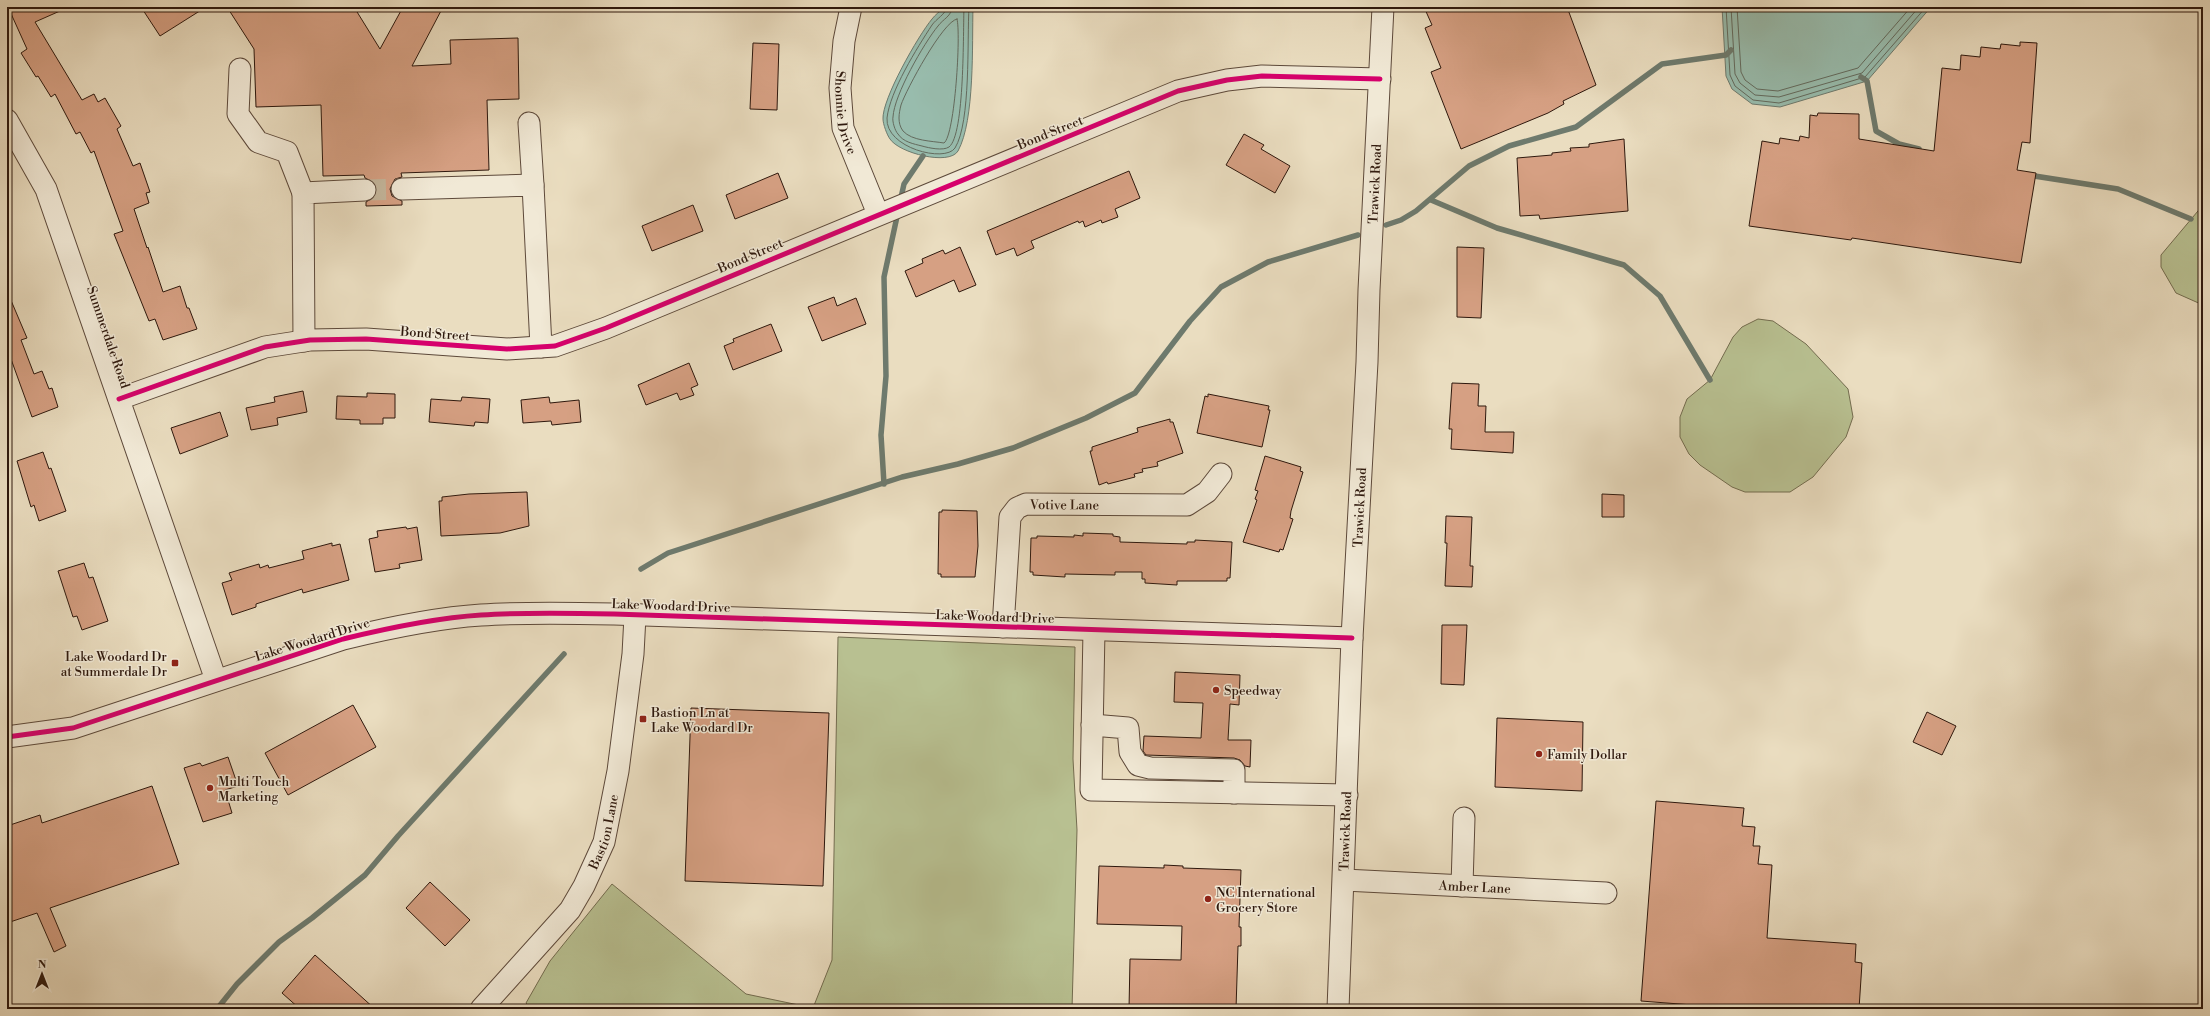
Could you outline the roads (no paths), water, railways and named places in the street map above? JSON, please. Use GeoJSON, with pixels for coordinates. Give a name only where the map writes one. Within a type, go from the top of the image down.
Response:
{"type":"FeatureCollection","features":[{"type":"Feature","properties":{"kind":"street","name":"Shonnie Drive"},"geometry":{"type":"LineString","coordinates":[[851,7],[844,41],[840,88],[843,128],[878,214]]}},
{"type":"Feature","properties":{"kind":"street","name":"Trawick Road"},"geometry":{"type":"LineString","coordinates":[[1338,1009],[1352,638],[1383,7]]}},
{"type":"Feature","properties":{"kind":"street"},"geometry":{"type":"LineString","coordinates":[[240,69],[238,114],[258,142],[288,152],[303,193],[304,341]]}},
{"type":"Feature","properties":{"kind":"street","name":"Bond Street"},"geometry":{"type":"LineString","coordinates":[[119,399],[265,347],[304,341],[366,339],[507,350],[555,346],[606,328],[878,214],[1178,91],[1227,80],[1262,76],[1380,79]]}},
{"type":"Feature","properties":{"kind":"street","name":"Summerdale Road"},"geometry":{"type":"LineString","coordinates":[[7,120],[46,189],[216,680]]}},
{"type":"Feature","properties":{"kind":"street"},"geometry":{"type":"LineString","coordinates":[[529,123],[541,347]]}},
{"type":"Feature","properties":{"kind":"street"},"geometry":{"type":"LineString","coordinates":[[402,189],[533,185]]}},
{"type":"Feature","properties":{"kind":"street"},"geometry":{"type":"LineString","coordinates":[[303,193],[365,190]]}},
{"type":"Feature","properties":{"kind":"street","name":"Votive Lane"},"geometry":{"type":"LineString","coordinates":[[1003,627],[1009,524],[1010,517],[1016,508],[1026,504],[1187,505],[1206,492],[1221,474]]}},
{"type":"Feature","properties":{"kind":"street","name":"Lake Woodard Drive"},"geometry":{"type":"LineString","coordinates":[[7,737],[73,728],[134,710],[216,680],[343,639],[386,628],[480,615],[526,613],[1352,638]]}},
{"type":"Feature","properties":{"kind":"street","name":"Bastion Lane"},"geometry":{"type":"LineString","coordinates":[[481,1009],[570,910],[584,886],[604,842],[618,771],[633,654],[635,616]]}},
{"type":"Feature","properties":{"kind":"street"},"geometry":{"type":"LineString","coordinates":[[1094,630],[1091,790],[1347,795]]}},
{"type":"Feature","properties":{"kind":"street"},"geometry":{"type":"LineString","coordinates":[[1092,725],[1128,728],[1130,752],[1138,765],[1157,768],[1234,770],[1234,793]]}},
{"type":"Feature","properties":{"kind":"street"},"geometry":{"type":"LineString","coordinates":[[1156,792],[1157,768]]}},
{"type":"Feature","properties":{"kind":"street"},"geometry":{"type":"LineString","coordinates":[[1462,886],[1464,818]]}},
{"type":"Feature","properties":{"kind":"street","name":"Amber Lane"},"geometry":{"type":"LineString","coordinates":[[1344,880],[1606,893]]}},
{"type":"Feature","properties":{"kind":"water"},"geometry":{"type":"Polygon","coordinates":[[[945,7],[973,7],[972,81],[970,101],[963,137],[958,151],[953,155],[945,157],[924,156],[903,149],[890,139],[884,126],[884,110],[894,83],[918,39],[936,14],[945,7]]]}},
{"type":"Feature","properties":{"kind":"water"},"geometry":{"type":"Polygon","coordinates":[[[1722,7],[1931,7],[1867,81],[1780,107],[1752,104],[1732,89],[1726,76],[1722,7]]]}},
{"type":"Feature","properties":{"kind":"waterway"},"geometry":{"type":"LineString","coordinates":[[1386,225],[1401,220],[1416,211],[1469,166],[1509,146],[1576,127],[1662,64],[1726,55],[1731,50]]}},
{"type":"Feature","properties":{"kind":"waterway"},"geometry":{"type":"LineString","coordinates":[[1861,77],[1867,81],[1876,131],[1899,144],[1919,149]]}},
{"type":"Feature","properties":{"kind":"waterway"},"geometry":{"type":"LineString","coordinates":[[900,202],[904,184],[923,156]]}},
{"type":"Feature","properties":{"kind":"waterway"},"geometry":{"type":"LineString","coordinates":[[2028,175],[2118,189],[2191,219]]}},
{"type":"Feature","properties":{"kind":"waterway"},"geometry":{"type":"LineString","coordinates":[[1431,200],[1497,228],[1624,265],[1660,296],[1710,380]]}},
{"type":"Feature","properties":{"kind":"waterway"},"geometry":{"type":"LineString","coordinates":[[884,484],[881,435],[886,376],[884,277],[898,212]]}},
{"type":"Feature","properties":{"kind":"waterway"},"geometry":{"type":"LineString","coordinates":[[641,569],[668,553],[902,477],[958,464],[1013,448],[1086,418],[1135,393],[1190,321],[1221,287],[1268,262],[1358,235]]}},
{"type":"Feature","properties":{"kind":"waterway"},"geometry":{"type":"LineString","coordinates":[[217,1009],[237,984],[279,942],[312,918],[365,875],[398,836],[564,654]]}},
{"type":"Feature","properties":{"kind":"tunnel"},"geometry":{"type":"LineString","coordinates":[[365,190],[402,189]]}},
{"type":"Feature","properties":{"kind":"place","name":"Lake Woodard Dr at Summerdale Dr"},"geometry":{"type":"Point","coordinates":[175,663]}},
{"type":"Feature","properties":{"kind":"place","name":"Speedway"},"geometry":{"type":"Point","coordinates":[1216,690]}},
{"type":"Feature","properties":{"kind":"place","name":"Bastion Ln at Lake Woodard Dr"},"geometry":{"type":"Point","coordinates":[643,719]}},
{"type":"Feature","properties":{"kind":"place","name":"Family Dollar"},"geometry":{"type":"Point","coordinates":[1539,754]}},
{"type":"Feature","properties":{"kind":"place","name":"Multi Touch Marketing"},"geometry":{"type":"Point","coordinates":[210,788]}},
{"type":"Feature","properties":{"kind":"place","name":"NC International Grocery Store"},"geometry":{"type":"Point","coordinates":[1208,899]}}]}
